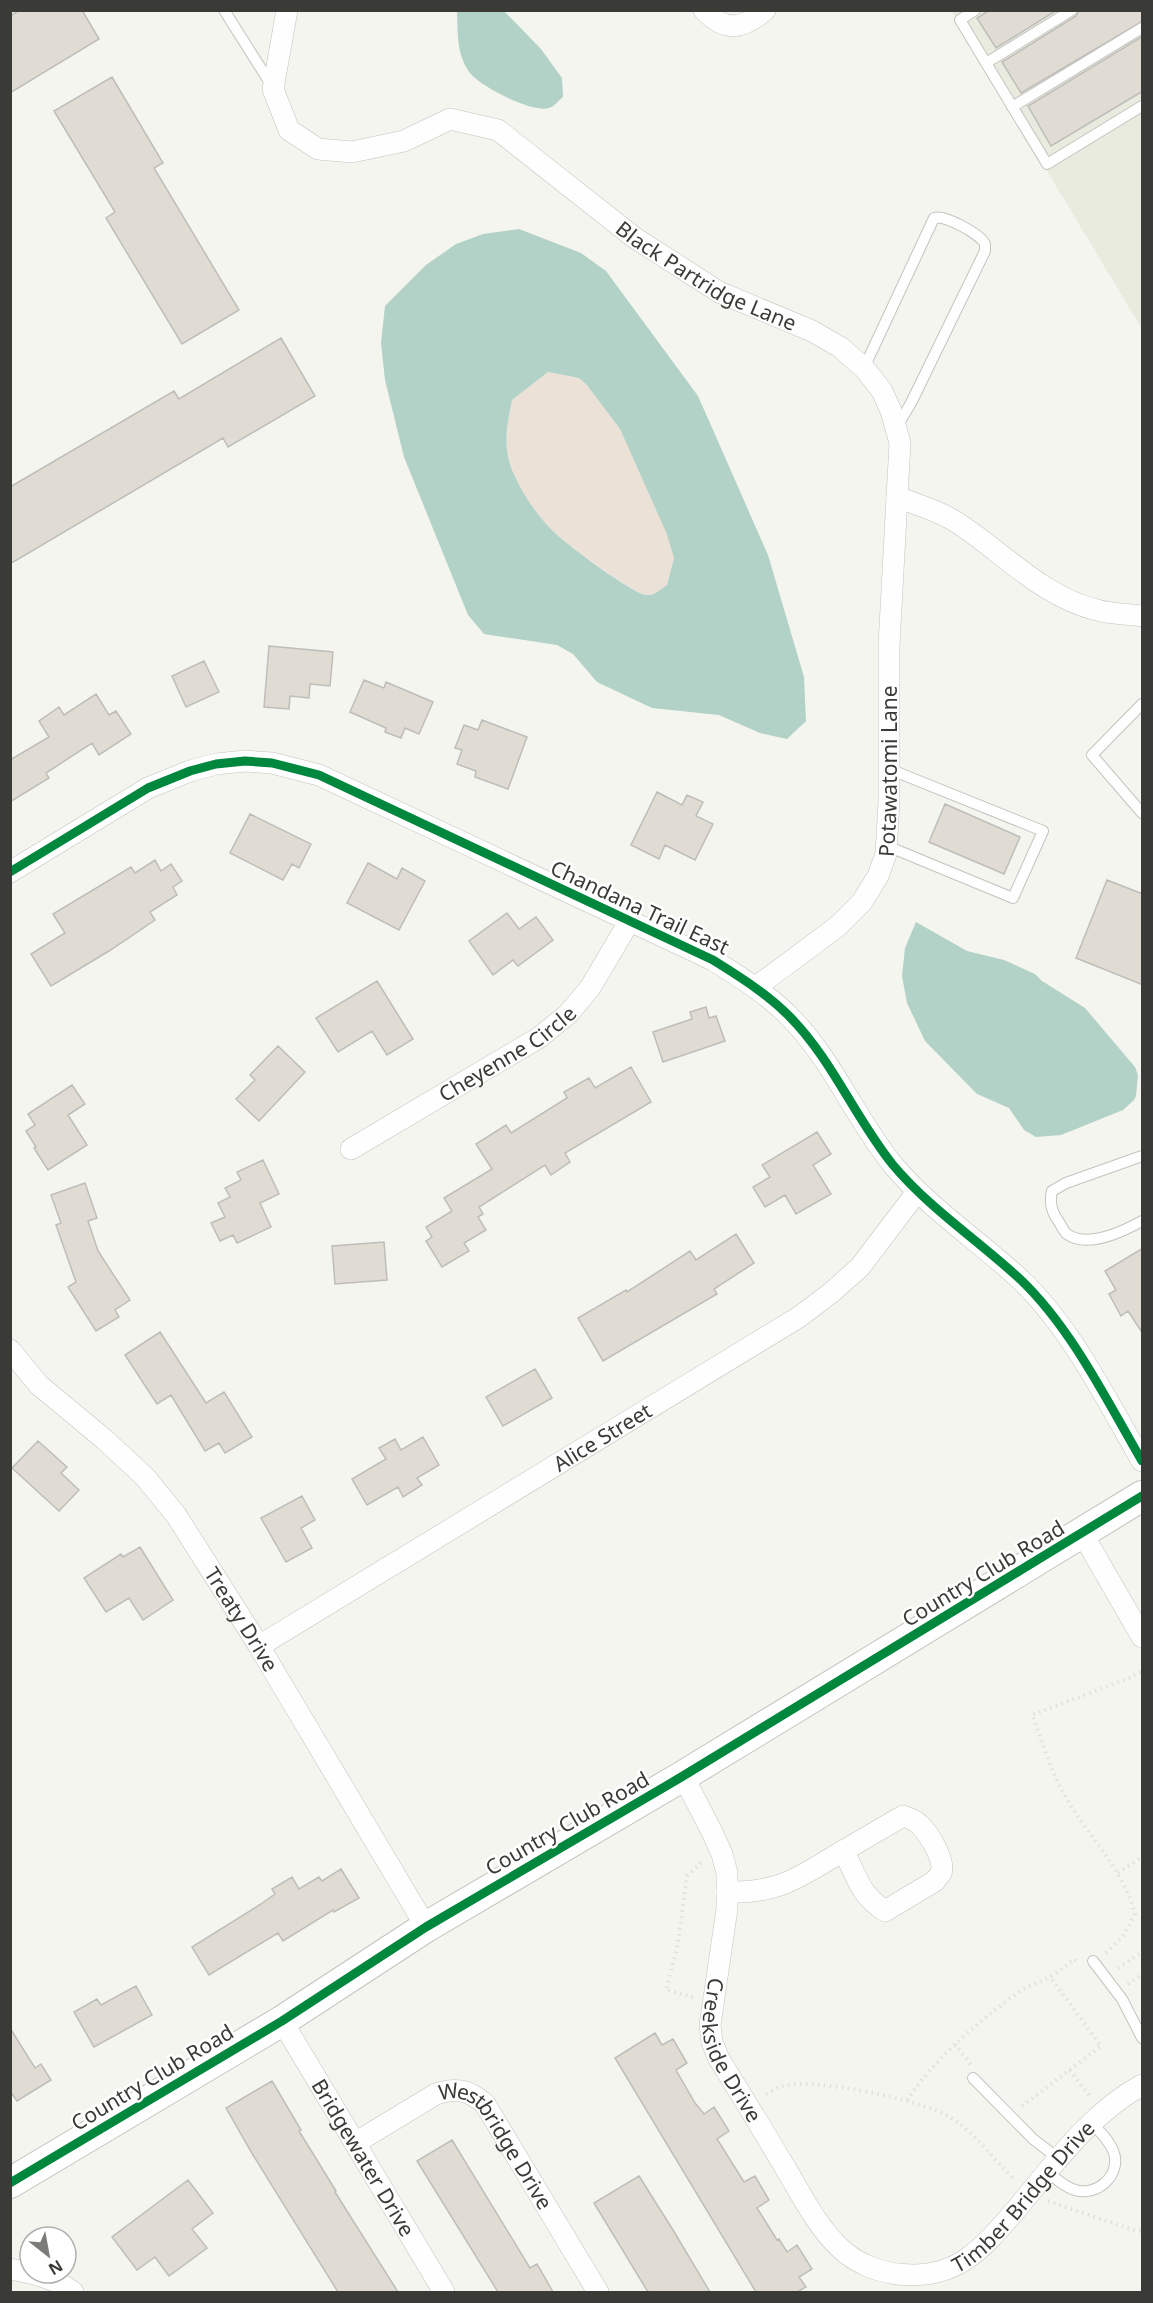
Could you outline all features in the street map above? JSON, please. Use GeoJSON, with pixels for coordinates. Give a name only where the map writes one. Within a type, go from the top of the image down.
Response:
{"type":"FeatureCollection","features":[{"type":"Feature","properties":{"kind":"street"},"geometry":{"type":"LineString","coordinates":[[273,89],[287,10]]}},
{"type":"Feature","properties":{"kind":"street"},"geometry":{"type":"LineString","coordinates":[[704,10],[719,24],[738,26],[753,21],[765,10]]}},
{"type":"Feature","properties":{"kind":"street","name":"Black Partridge Lane"},"geometry":{"type":"LineString","coordinates":[[273,89],[289,130],[318,149],[352,152],[404,141],[450,119],[498,130],[635,238],[719,292],[812,331],[840,347],[864,368],[882,391],[891,411],[900,443],[897,497]]}},
{"type":"Feature","properties":{"kind":"street"},"geometry":{"type":"LineString","coordinates":[[897,497],[950,518],[981,538],[1046,587],[1072,601],[1096,610],[1143,616]]}},
{"type":"Feature","properties":{"kind":"street","name":"Potawatomi Lane"},"geometry":{"type":"LineString","coordinates":[[756,987],[838,926],[862,902],[878,876],[886,846],[889,769],[889,646],[897,497]]}},
{"type":"Feature","properties":{"kind":"street","name":"Chandana Trail East"},"geometry":{"type":"LineString","coordinates":[[10,873],[148,788],[216,764],[245,761],[273,763],[319,776],[712,960],[756,987],[790,1016],[815,1046],[868,1130],[917,1192],[1022,1281],[1052,1314],[1089,1369],[1143,1461]]}},
{"type":"Feature","properties":{"kind":"street","name":"Cheyenne Circle"},"geometry":{"type":"LineString","coordinates":[[351,1149],[540,1037],[568,1014],[590,988],[629,922]]}},
{"type":"Feature","properties":{"kind":"street","name":"Alice Street"},"geometry":{"type":"LineString","coordinates":[[259,1646],[799,1317],[860,1267],[917,1192]]}},
{"type":"Feature","properties":{"kind":"street","name":"Treaty Drive"},"geometry":{"type":"LineString","coordinates":[[10,1350],[39,1385],[104,1439],[145,1477],[176,1515],[259,1646],[426,1926]]}},
{"type":"Feature","properties":{"kind":"street","name":"Country Club Road"},"geometry":{"type":"LineString","coordinates":[[10,2183],[282,2021],[426,1926],[683,1776],[1143,1496]]}},
{"type":"Feature","properties":{"kind":"street"},"geometry":{"type":"LineString","coordinates":[[1082,1533],[1143,1637]]}},
{"type":"Feature","properties":{"kind":"street","name":"Creekside Drive"},"geometry":{"type":"LineString","coordinates":[[683,1776],[718,1846],[727,1873],[727,1909],[710,2025],[712,2042],[719,2059],[828,2235],[855,2260],[891,2274]]}},
{"type":"Feature","properties":{"kind":"street"},"geometry":{"type":"LineString","coordinates":[[727,1892],[761,1892],[782,1887],[843,1851],[903,1816],[921,1825],[935,1845],[942,1864],[941,1874],[935,1881],[885,1911],[869,1900],[843,1851]]}},
{"type":"Feature","properties":{"kind":"street","name":"Bridgewater Drive"},"geometry":{"type":"LineString","coordinates":[[282,2021],[444,2292]]}},
{"type":"Feature","properties":{"kind":"street","name":"Timber Bridge Drive"},"geometry":{"type":"LineString","coordinates":[[891,2274],[930,2273],[949,2268],[968,2258],[991,2239],[1097,2118],[1113,2104],[1143,2085]]}},
{"type":"Feature","properties":{"kind":"street","name":"Westbridge Drive"},"geometry":{"type":"LineString","coordinates":[[356,2143],[436,2094],[449,2090],[463,2090],[475,2095],[485,2104],[598,2292]]}},
{"type":"Feature","properties":{"kind":"lane"},"geometry":{"type":"LineString","coordinates":[[224,10],[273,89]]}},
{"type":"Feature","properties":{"kind":"lane"},"geometry":{"type":"LineString","coordinates":[[975,10],[960,20],[1047,164],[1143,106]]}},
{"type":"Feature","properties":{"kind":"lane"},"geometry":{"type":"LineString","coordinates":[[986,63],[1072,10]]}},
{"type":"Feature","properties":{"kind":"lane"},"geometry":{"type":"LineString","coordinates":[[1012,107],[1143,28]]}},
{"type":"Feature","properties":{"kind":"lane"},"geometry":{"type":"LineString","coordinates":[[864,368],[934,219],[937,216],[943,217],[980,237],[985,244],[985,251],[911,403],[896,428]]}},
{"type":"Feature","properties":{"kind":"lane"},"geometry":{"type":"LineString","coordinates":[[1143,704],[1092,755],[1143,813]]}},
{"type":"Feature","properties":{"kind":"lane"},"geometry":{"type":"LineString","coordinates":[[886,846],[1013,898],[1043,831],[889,769]]}},
{"type":"Feature","properties":{"kind":"lane"},"geometry":{"type":"LineString","coordinates":[[1143,1156],[1066,1183],[1052,1191],[1050,1199],[1053,1214],[1066,1234],[1087,1240],[1120,1233],[1143,1221]]}},
{"type":"Feature","properties":{"kind":"lane"},"geometry":{"type":"LineString","coordinates":[[1093,1961],[1122,1999],[1143,2038]]}},
{"type":"Feature","properties":{"kind":"lane"},"geometry":{"type":"LineString","coordinates":[[973,2078],[1033,2139],[1053,2166],[1077,2191],[1088,2192],[1107,2182],[1116,2164],[1114,2153],[1097,2118]]}},
{"type":"Feature","properties":{"kind":"path"},"geometry":{"type":"LineString","coordinates":[[907,2100],[924,2075],[955,2044],[1026,1987],[1050,1977],[1075,1959],[1081,1967],[1093,1961],[1107,1952],[1124,1935],[1135,1914],[1131,1899],[1118,1873],[1063,1794],[1032,1715],[1143,1671]]}},
{"type":"Feature","properties":{"kind":"path"},"geometry":{"type":"LineString","coordinates":[[712,2002],[666,1990],[678,1948],[687,1876],[718,1846]]}},
{"type":"Feature","properties":{"kind":"path"},"geometry":{"type":"LineString","coordinates":[[1118,1873],[1143,1857]]}},
{"type":"Feature","properties":{"kind":"path"},"geometry":{"type":"LineString","coordinates":[[1105,1977],[1143,1952]]}},
{"type":"Feature","properties":{"kind":"path"},"geometry":{"type":"LineString","coordinates":[[1010,2115],[1101,2046],[1050,1977]]}},
{"type":"Feature","properties":{"kind":"path"},"geometry":{"type":"LineString","coordinates":[[955,2044],[974,2068],[973,2078]]}},
{"type":"Feature","properties":{"kind":"path"},"geometry":{"type":"LineString","coordinates":[[1070,2070],[1097,2118]]}},
{"type":"Feature","properties":{"kind":"path"},"geometry":{"type":"LineString","coordinates":[[746,2103],[782,2086],[812,2084],[907,2100],[948,2116],[969,2131],[1021,2186],[1044,2200],[1133,2230],[1143,2231]]}},
{"type":"Feature","properties":{"kind":"shaded area"},"geometry":{"type":"Polygon","coordinates":[[[951,11],[1142,11],[1142,329],[951,11]]]}},
{"type":"Feature","properties":{"kind":"shaded area"},"geometry":{"type":"Polygon","coordinates":[[[548,372],[579,378],[620,429],[666,531],[674,558],[667,585],[655,593],[647,595],[628,586],[557,534],[544,522],[516,479],[507,444],[507,427],[512,400],[548,372]]]}},
{"type":"Feature","properties":{"kind":"water"},"geometry":{"type":"Polygon","coordinates":[[[457,11],[504,11],[541,49],[562,78],[563,97],[549,108],[531,107],[507,98],[476,79],[465,66],[460,51],[457,11]]]}},
{"type":"Feature","properties":{"kind":"water"},"geometry":{"type":"Polygon","coordinates":[[[519,229],[581,253],[606,271],[698,396],[768,555],[804,677],[806,721],[787,739],[760,733],[719,715],[652,708],[597,682],[573,654],[557,645],[484,634],[468,615],[404,457],[385,380],[381,343],[385,306],[426,265],[456,244],[483,234],[519,229]],[[548,372],[512,400],[506,436],[510,463],[530,503],[546,524],[559,536],[583,556],[628,587],[640,593],[652,594],[667,585],[674,558],[666,532],[620,429],[579,378],[548,372]]]}},
{"type":"Feature","properties":{"kind":"water"},"geometry":{"type":"Polygon","coordinates":[[[916,922],[967,951],[1004,960],[1035,974],[1042,981],[1085,1008],[1135,1067],[1138,1075],[1134,1100],[1123,1110],[1061,1135],[1036,1137],[1024,1130],[1009,1108],[977,1094],[925,1041],[907,1003],[902,976],[905,948],[916,922]]]}},
{"type":"Feature","properties":{"kind":"building"},"geometry":{"type":"Polygon","coordinates":[[[20,10],[82,10],[99,39],[10,93],[10,16],[20,10]]]}},
{"type":"Feature","properties":{"kind":"building"},"geometry":{"type":"Polygon","coordinates":[[[990,10],[1057,10],[996,48],[977,18],[990,10]]]}},
{"type":"Feature","properties":{"kind":"building"},"geometry":{"type":"Polygon","coordinates":[[[1079,10],[1143,10],[1143,21],[1021,93],[1002,62],[1076,16],[1079,10]]]}},
{"type":"Feature","properties":{"kind":"building"},"geometry":{"type":"Polygon","coordinates":[[[1143,36],[1143,91],[1051,146],[1028,106],[1143,36]]]}},
{"type":"Feature","properties":{"kind":"building"},"geometry":{"type":"Polygon","coordinates":[[[112,77],[163,163],[154,168],[239,310],[182,344],[106,218],[115,212],[54,111],[112,77]]]}},
{"type":"Feature","properties":{"kind":"building"},"geometry":{"type":"Polygon","coordinates":[[[281,338],[315,396],[228,447],[223,438],[10,564],[10,487],[174,391],[179,399],[281,338]]]}},
{"type":"Feature","properties":{"kind":"building"},"geometry":{"type":"Polygon","coordinates":[[[269,646],[333,652],[330,686],[310,684],[309,698],[290,696],[289,709],[264,707],[269,646]]]}},
{"type":"Feature","properties":{"kind":"building"},"geometry":{"type":"Polygon","coordinates":[[[204,661],[219,692],[186,707],[172,676],[204,661]]]}},
{"type":"Feature","properties":{"kind":"building"},"geometry":{"type":"Polygon","coordinates":[[[364,680],[384,688],[386,682],[433,702],[419,734],[405,728],[401,738],[385,732],[386,728],[350,712],[364,680]]]}},
{"type":"Feature","properties":{"kind":"building"},"geometry":{"type":"Polygon","coordinates":[[[96,694],[109,715],[116,711],[131,734],[99,755],[92,743],[46,773],[49,778],[10,802],[10,760],[49,737],[39,721],[59,707],[64,715],[96,694]]]}},
{"type":"Feature","properties":{"kind":"building"},"geometry":{"type":"Polygon","coordinates":[[[482,720],[527,737],[508,789],[475,777],[476,771],[457,764],[462,750],[455,748],[464,725],[478,730],[482,720]]]}},
{"type":"Feature","properties":{"kind":"building"},"geometry":{"type":"Polygon","coordinates":[[[657,792],[682,805],[687,795],[703,802],[696,816],[713,824],[695,860],[665,845],[659,859],[631,845],[657,792]]]}},
{"type":"Feature","properties":{"kind":"building"},"geometry":{"type":"Polygon","coordinates":[[[945,804],[1020,837],[1004,874],[929,842],[945,804]]]}},
{"type":"Feature","properties":{"kind":"building"},"geometry":{"type":"Polygon","coordinates":[[[250,814],[311,844],[299,868],[292,864],[283,880],[230,853],[250,814]]]}},
{"type":"Feature","properties":{"kind":"building"},"geometry":{"type":"Polygon","coordinates":[[[155,860],[161,871],[171,864],[182,881],[173,887],[177,895],[150,912],[155,920],[51,986],[31,954],[65,933],[53,914],[131,867],[135,873],[155,860]]]}},
{"type":"Feature","properties":{"kind":"building"},"geometry":{"type":"Polygon","coordinates":[[[368,863],[397,879],[402,868],[425,881],[399,930],[347,903],[368,863]]]}},
{"type":"Feature","properties":{"kind":"building"},"geometry":{"type":"Polygon","coordinates":[[[1107,880],[1143,894],[1143,985],[1076,958],[1107,880]]]}},
{"type":"Feature","properties":{"kind":"building"},"geometry":{"type":"Polygon","coordinates":[[[507,913],[519,929],[536,917],[553,940],[518,966],[513,960],[493,975],[469,941],[507,913]]]}},
{"type":"Feature","properties":{"kind":"building"},"geometry":{"type":"Polygon","coordinates":[[[377,981],[413,1039],[387,1055],[372,1031],[338,1052],[316,1018],[377,981]]]}},
{"type":"Feature","properties":{"kind":"building"},"geometry":{"type":"Polygon","coordinates":[[[706,1007],[709,1018],[716,1016],[725,1041],[663,1062],[653,1032],[692,1019],[690,1012],[706,1007]]]}},
{"type":"Feature","properties":{"kind":"building"},"geometry":{"type":"Polygon","coordinates":[[[278,1046],[305,1072],[259,1121],[236,1099],[255,1080],[250,1075],[278,1046]]]}},
{"type":"Feature","properties":{"kind":"building"},"geometry":{"type":"Polygon","coordinates":[[[631,1067],[651,1102],[565,1153],[570,1162],[551,1175],[545,1165],[479,1207],[483,1214],[478,1217],[486,1230],[464,1243],[469,1251],[442,1267],[426,1241],[432,1237],[426,1227],[452,1211],[444,1198],[492,1169],[476,1144],[506,1125],[511,1133],[567,1098],[564,1092],[589,1078],[595,1088],[631,1067]]]}},
{"type":"Feature","properties":{"kind":"building"},"geometry":{"type":"Polygon","coordinates":[[[72,1085],[85,1104],[68,1115],[87,1145],[48,1170],[26,1131],[35,1125],[28,1114],[72,1085]]]}},
{"type":"Feature","properties":{"kind":"building"},"geometry":{"type":"Polygon","coordinates":[[[817,1132],[831,1154],[813,1165],[831,1194],[796,1214],[785,1195],[765,1207],[753,1187],[770,1177],[762,1165],[817,1132]]]}},
{"type":"Feature","properties":{"kind":"building"},"geometry":{"type":"Polygon","coordinates":[[[263,1160],[279,1194],[260,1203],[271,1227],[237,1243],[233,1235],[220,1241],[211,1223],[225,1217],[218,1203],[230,1197],[225,1188],[241,1180],[237,1172],[263,1160]]]}},
{"type":"Feature","properties":{"kind":"building"},"geometry":{"type":"Polygon","coordinates":[[[85,1183],[97,1218],[88,1221],[98,1251],[130,1300],[115,1310],[119,1317],[96,1331],[68,1287],[76,1282],[56,1225],[61,1223],[51,1195],[85,1183]]]}},
{"type":"Feature","properties":{"kind":"building"},"geometry":{"type":"Polygon","coordinates":[[[736,1234],[754,1263],[714,1289],[717,1294],[603,1361],[578,1318],[626,1290],[627,1292],[690,1251],[696,1260],[736,1234]]]}},
{"type":"Feature","properties":{"kind":"building"},"geometry":{"type":"Polygon","coordinates":[[[384,1242],[387,1280],[335,1284],[332,1246],[384,1242]]]}},
{"type":"Feature","properties":{"kind":"building"},"geometry":{"type":"Polygon","coordinates":[[[1143,1248],[1143,1334],[1128,1311],[1121,1316],[1109,1294],[1116,1290],[1105,1271],[1143,1248]]]}},
{"type":"Feature","properties":{"kind":"building"},"geometry":{"type":"Polygon","coordinates":[[[160,1332],[206,1403],[224,1392],[252,1437],[225,1453],[219,1443],[205,1451],[171,1395],[157,1404],[125,1355],[160,1332]]]}},
{"type":"Feature","properties":{"kind":"building"},"geometry":{"type":"Polygon","coordinates":[[[535,1369],[552,1398],[503,1426],[486,1397],[535,1369]]]}},
{"type":"Feature","properties":{"kind":"building"},"geometry":{"type":"Polygon","coordinates":[[[423,1437],[439,1465],[417,1478],[422,1485],[403,1497],[398,1487],[367,1505],[352,1479],[386,1459],[379,1448],[395,1439],[401,1450],[423,1437]]]}},
{"type":"Feature","properties":{"kind":"building"},"geometry":{"type":"Polygon","coordinates":[[[38,1441],[67,1467],[61,1473],[79,1490],[59,1511],[12,1468],[38,1441]]]}},
{"type":"Feature","properties":{"kind":"building"},"geometry":{"type":"Polygon","coordinates":[[[302,1496],[315,1520],[301,1528],[312,1548],[286,1562],[261,1518],[302,1496]]]}},
{"type":"Feature","properties":{"kind":"building"},"geometry":{"type":"Polygon","coordinates":[[[140,1547],[173,1600],[143,1620],[129,1598],[106,1612],[84,1578],[121,1554],[123,1557],[140,1547]]]}},
{"type":"Feature","properties":{"kind":"building"},"geometry":{"type":"Polygon","coordinates":[[[341,1869],[359,1898],[334,1912],[333,1910],[283,1941],[278,1933],[209,1975],[192,1947],[261,1904],[275,1894],[272,1889],[292,1877],[299,1889],[319,1877],[322,1881],[341,1869]]]}},
{"type":"Feature","properties":{"kind":"building"},"geometry":{"type":"Polygon","coordinates":[[[136,1986],[152,2015],[94,2047],[74,2012],[97,1999],[101,2005],[136,1986]]]}},
{"type":"Feature","properties":{"kind":"building"},"geometry":{"type":"Polygon","coordinates":[[[10,2028],[35,2068],[41,2064],[51,2080],[17,2101],[10,2091],[10,2028]]]}},
{"type":"Feature","properties":{"kind":"building"},"geometry":{"type":"Polygon","coordinates":[[[655,2033],[662,2045],[673,2039],[687,2063],[676,2070],[695,2103],[704,2114],[714,2107],[729,2131],[717,2139],[744,2182],[755,2176],[769,2200],[757,2208],[777,2240],[779,2239],[787,2252],[797,2245],[812,2269],[799,2277],[806,2287],[797,2292],[756,2292],[615,2058],[655,2033]]]}},
{"type":"Feature","properties":{"kind":"building"},"geometry":{"type":"Polygon","coordinates":[[[272,2081],[335,2192],[398,2292],[338,2292],[253,2155],[226,2108],[272,2081]]]}},
{"type":"Feature","properties":{"kind":"building"},"geometry":{"type":"Polygon","coordinates":[[[452,2140],[530,2268],[537,2264],[553,2292],[498,2292],[417,2161],[452,2140]]]}},
{"type":"Feature","properties":{"kind":"building"},"geometry":{"type":"Polygon","coordinates":[[[639,2176],[710,2292],[648,2292],[594,2203],[639,2176]]]}},
{"type":"Feature","properties":{"kind":"building"},"geometry":{"type":"Polygon","coordinates":[[[188,2180],[213,2213],[192,2229],[207,2248],[169,2276],[155,2257],[137,2270],[112,2237],[188,2180]]]}},
{"type":"Feature","properties":{"kind":"cycle path"},"geometry":{"type":"LineString","coordinates":[[10,872],[148,788],[190,771],[216,764],[245,761],[272,763],[319,775],[713,960],[743,979],[789,1016],[818,1051],[879,1147],[907,1181],[1021,1280],[1039,1299],[1087,1366],[1142,1461]]}},
{"type":"Feature","properties":{"kind":"cycle path"},"geometry":{"type":"LineString","coordinates":[[10,2183],[282,2021],[426,1927],[683,1776],[1142,1496]]}}]}
